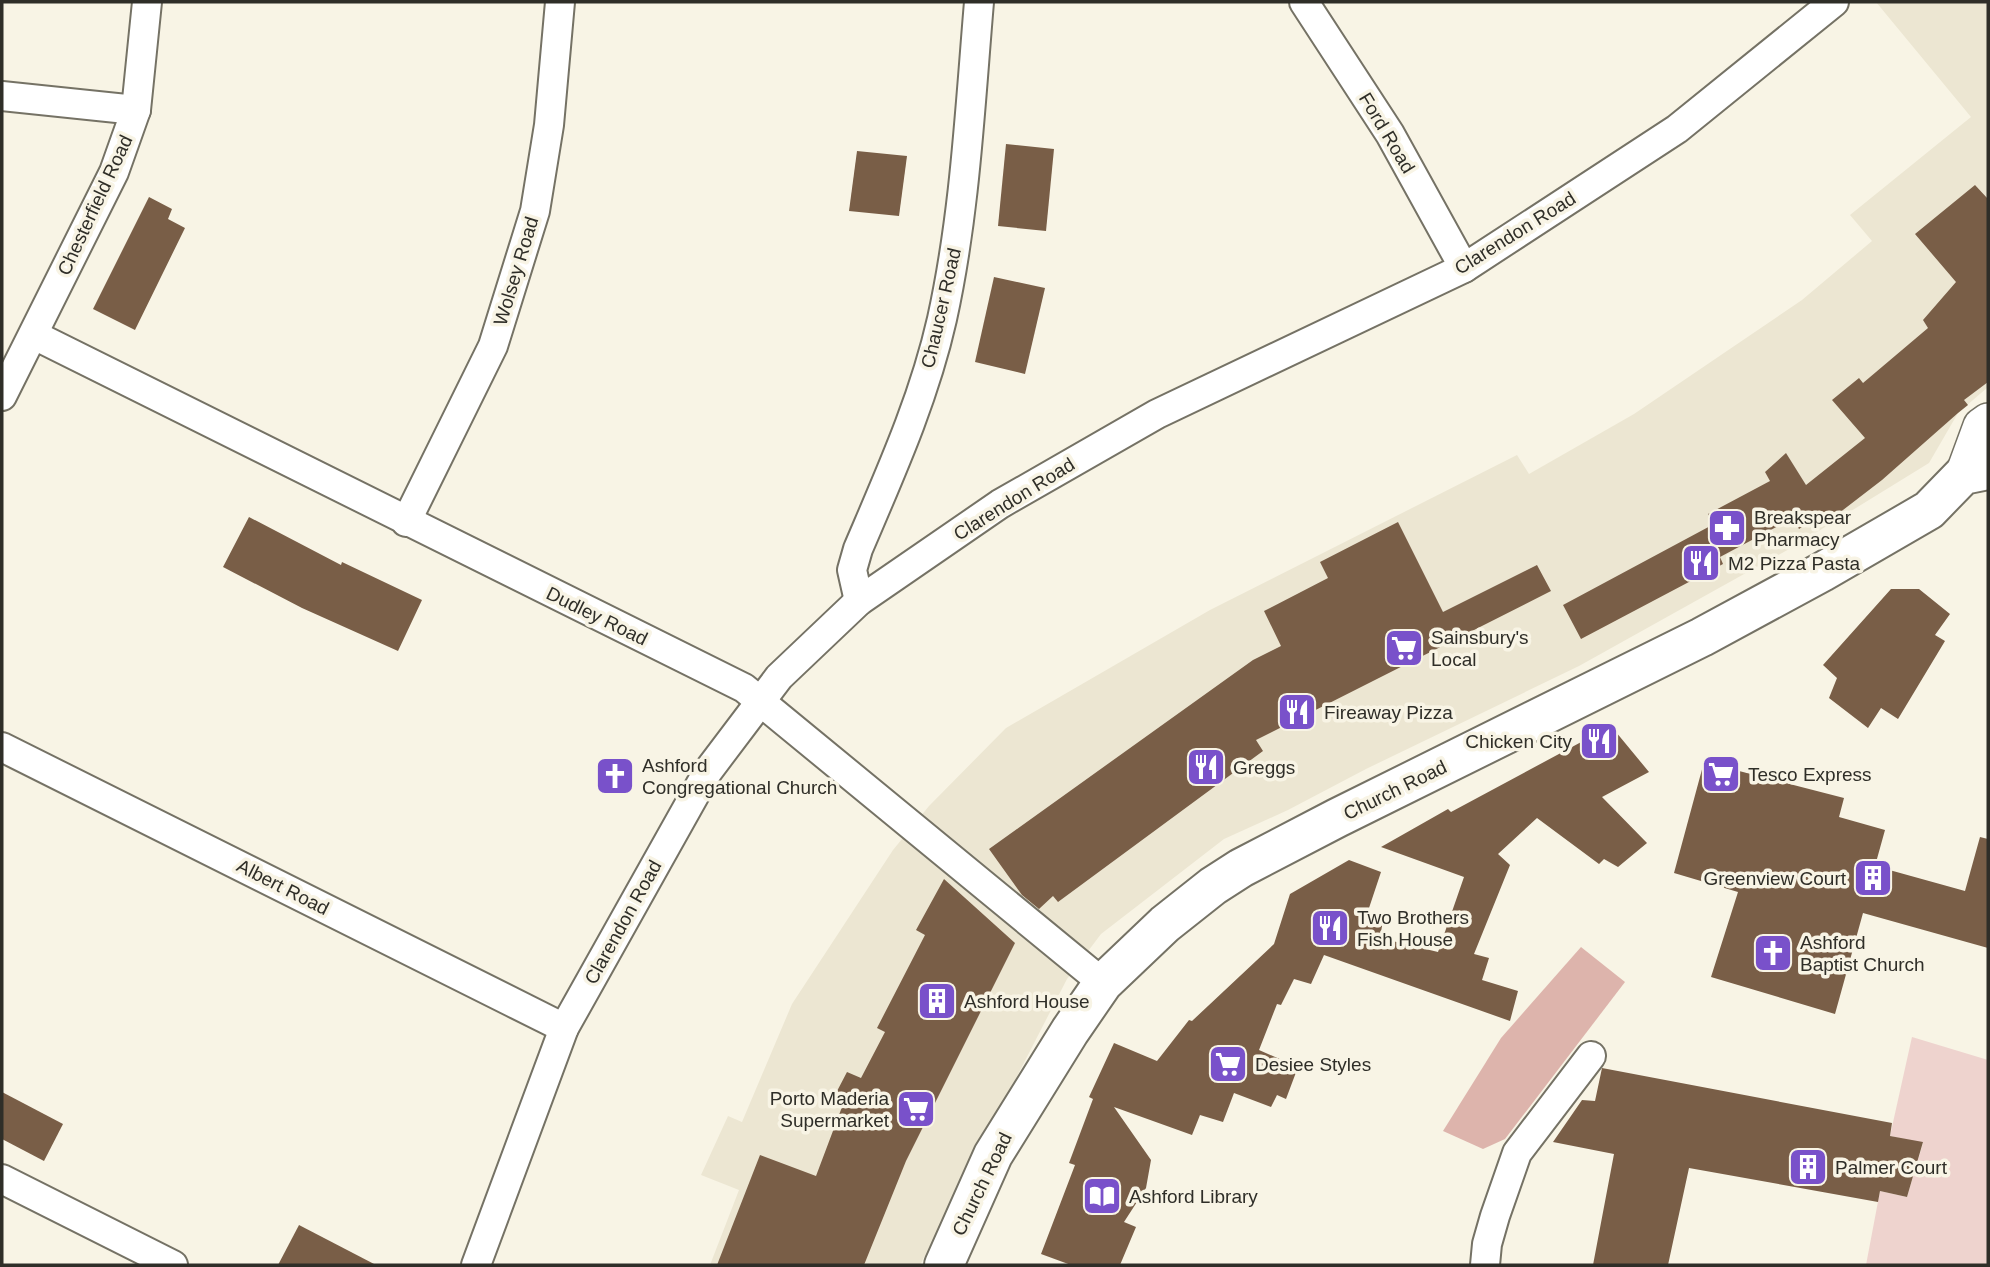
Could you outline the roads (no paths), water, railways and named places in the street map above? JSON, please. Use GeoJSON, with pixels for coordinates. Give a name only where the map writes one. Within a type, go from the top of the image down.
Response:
{"type":"FeatureCollection","features":[{"type":"Feature","properties":{"kind":"main road","name":"Church Road"},"geometry":{"type":"LineString","coordinates":[[944,1265],[993,1155],[1070,1031],[1103,983],[1165,923],[1241,868],[1702,637],[1822,572],[1929,510],[1976,473]]}},
{"type":"Feature","properties":{"kind":"street","name":"Chesterfield Road"},"geometry":{"type":"LineString","coordinates":[[2,396],[114,172],[136,110],[147,2]]}},
{"type":"Feature","properties":{"kind":"street","name":"Wolsey Road"},"geometry":{"type":"LineString","coordinates":[[405,522],[492,346],[535,211],[549,125],[560,2]]}},
{"type":"Feature","properties":{"kind":"street","name":"Chaucer Road"},"geometry":{"type":"LineString","coordinates":[[859,601],[852,570],[858,549],[911,424],[942,320],[960,220],[979,2]]}},
{"type":"Feature","properties":{"kind":"street","name":"Ford Road"},"geometry":{"type":"LineString","coordinates":[[1304,2],[1390,134],[1464,268]]}},
{"type":"Feature","properties":{"kind":"street","name":"Clarendon Road"},"geometry":{"type":"LineString","coordinates":[[476,1265],[564,1028],[708,771],[779,677],[859,601],[1000,504],[1157,414],[1464,268],[1677,129],[1827,4]]}},
{"type":"Feature","properties":{"kind":"street"},"geometry":{"type":"LineString","coordinates":[[2,96],[136,110]]}},
{"type":"Feature","properties":{"kind":"street","name":"Dudley Road"},"geometry":{"type":"LineString","coordinates":[[34,335],[405,522],[744,688],[1103,983]]}},
{"type":"Feature","properties":{"kind":"street"},"geometry":{"type":"LineString","coordinates":[[1976,473],[1981,426],[1988,421]]}},
{"type":"Feature","properties":{"kind":"street","name":"Albert Road"},"geometry":{"type":"LineString","coordinates":[[2,747],[564,1028]]}},
{"type":"Feature","properties":{"kind":"street"},"geometry":{"type":"LineString","coordinates":[[1485,1265],[1494,1216],[1517,1153],[1591,1056]]}},
{"type":"Feature","properties":{"kind":"street"},"geometry":{"type":"LineString","coordinates":[[2,1179],[173,1265]]}},
{"type":"Feature","properties":{"kind":"place","name":"Breakspear Pharmacy"},"geometry":{"type":"Point","coordinates":[1727,528]}},
{"type":"Feature","properties":{"kind":"place","name":"M2 Pizza Pasta"},"geometry":{"type":"Point","coordinates":[1701,563]}},
{"type":"Feature","properties":{"kind":"place","name":"Sainsbury's Local"},"geometry":{"type":"Point","coordinates":[1404,648]}},
{"type":"Feature","properties":{"kind":"place","name":"Fireaway Pizza"},"geometry":{"type":"Point","coordinates":[1297,712]}},
{"type":"Feature","properties":{"kind":"place","name":"Chicken City"},"geometry":{"type":"Point","coordinates":[1599,741]}},
{"type":"Feature","properties":{"kind":"place","name":"Greggs"},"geometry":{"type":"Point","coordinates":[1206,767]}},
{"type":"Feature","properties":{"kind":"place","name":"Tesco Express"},"geometry":{"type":"Point","coordinates":[1721,774]}},
{"type":"Feature","properties":{"kind":"place","name":"Ashford Congregational Church"},"geometry":{"type":"Point","coordinates":[615,776]}},
{"type":"Feature","properties":{"kind":"place","name":"Greenview Court"},"geometry":{"type":"Point","coordinates":[1873,878]}},
{"type":"Feature","properties":{"kind":"place","name":"Two Brothers Fish House"},"geometry":{"type":"Point","coordinates":[1330,928]}},
{"type":"Feature","properties":{"kind":"place","name":"Ashford Baptist Church"},"geometry":{"type":"Point","coordinates":[1773,953]}},
{"type":"Feature","properties":{"kind":"place","name":"Ashford House"},"geometry":{"type":"Point","coordinates":[937,1001]}},
{"type":"Feature","properties":{"kind":"place","name":"Desiee Styles"},"geometry":{"type":"Point","coordinates":[1228,1064]}},
{"type":"Feature","properties":{"kind":"place","name":"Porto Maderia Supermarket"},"geometry":{"type":"Point","coordinates":[916,1109]}},
{"type":"Feature","properties":{"kind":"place","name":"Palmer Court"},"geometry":{"type":"Point","coordinates":[1808,1167]}},
{"type":"Feature","properties":{"kind":"place","name":"Ashford Library"},"geometry":{"type":"Point","coordinates":[1102,1196]}}]}
